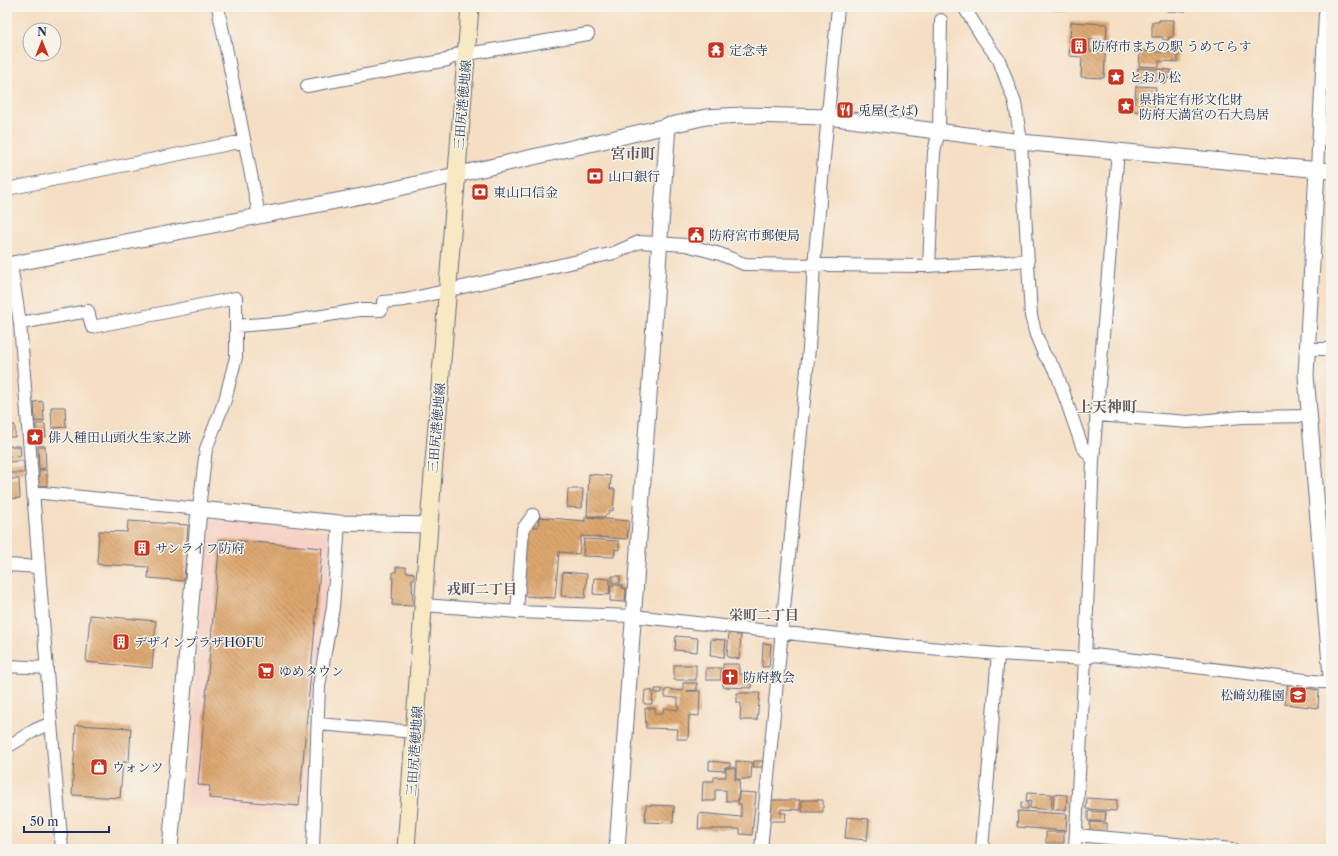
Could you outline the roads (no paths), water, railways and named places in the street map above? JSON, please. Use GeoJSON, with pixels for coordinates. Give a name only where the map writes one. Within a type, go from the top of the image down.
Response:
{"type":"FeatureCollection","features":[{"type":"Feature","properties":{"kind":"main road","name":"三田尻港徳地線"},"geometry":{"type":"LineString","coordinates":[[406,849],[429,525],[470,7]]}},
{"type":"Feature","properties":{"kind":"street"},"geometry":{"type":"LineString","coordinates":[[218,7],[259,215]]}},
{"type":"Feature","properties":{"kind":"street"},"geometry":{"type":"LineString","coordinates":[[761,849],[780,633],[809,348],[814,265],[838,7]]}},
{"type":"Feature","properties":{"kind":"street"},"geometry":{"type":"LineString","coordinates":[[964,7],[982,38],[999,60],[1007,77],[1015,103],[1021,142],[1031,316],[1036,336],[1044,354],[1056,371],[1082,446],[1094,460]]}},
{"type":"Feature","properties":{"kind":"street"},"geometry":{"type":"LineString","coordinates":[[1328,7],[1325,14],[1324,170],[1316,217],[1306,348],[1309,416],[1331,675]]}},
{"type":"Feature","properties":{"kind":"street"},"geometry":{"type":"LineString","coordinates":[[929,266],[934,152],[939,130],[941,20]]}},
{"type":"Feature","properties":{"kind":"street"},"geometry":{"type":"LineString","coordinates":[[307,86],[448,60],[467,51],[588,34]]}},
{"type":"Feature","properties":{"kind":"street"},"geometry":{"type":"LineString","coordinates":[[62,849],[50,723],[20,323],[9,265],[382,192],[706,117],[743,115],[828,117],[939,130],[1021,142],[1324,170]]}},
{"type":"Feature","properties":{"kind":"street"},"geometry":{"type":"LineString","coordinates":[[617,849],[661,244],[668,125]]}},
{"type":"Feature","properties":{"kind":"street"},"geometry":{"type":"LineString","coordinates":[[7,189],[244,141]]}},
{"type":"Feature","properties":{"kind":"street"},"geometry":{"type":"LineString","coordinates":[[1074,849],[1086,659],[1094,460],[1118,150]]}},
{"type":"Feature","properties":{"kind":"street"},"geometry":{"type":"LineString","coordinates":[[236,326],[287,322],[382,306],[614,253],[639,242],[686,245],[720,254],[744,264],[929,266],[998,264],[1027,260]]}},
{"type":"Feature","properties":{"kind":"street"},"geometry":{"type":"LineString","coordinates":[[20,323],[88,311],[92,327],[236,298],[236,357],[225,400],[206,449],[199,509],[170,849]]}},
{"type":"Feature","properties":{"kind":"street"},"geometry":{"type":"LineString","coordinates":[[1306,348],[1331,349]]}},
{"type":"Feature","properties":{"kind":"street"},"geometry":{"type":"LineString","coordinates":[[1097,415],[1188,422],[1242,418],[1309,416]]}},
{"type":"Feature","properties":{"kind":"street"},"geometry":{"type":"LineString","coordinates":[[33,492],[339,523],[429,525]]}},
{"type":"Feature","properties":{"kind":"street"},"geometry":{"type":"LineString","coordinates":[[517,612],[524,529],[533,515]]}},
{"type":"Feature","properties":{"kind":"street"},"geometry":{"type":"LineString","coordinates":[[313,849],[320,686],[333,607],[339,523]]}},
{"type":"Feature","properties":{"kind":"street"},"geometry":{"type":"LineString","coordinates":[[7,565],[39,567]]}},
{"type":"Feature","properties":{"kind":"street"},"geometry":{"type":"LineString","coordinates":[[423,605],[517,612],[634,616],[780,633],[998,654],[1086,659],[1094,655],[1331,682]]}},
{"type":"Feature","properties":{"kind":"street"},"geometry":{"type":"LineString","coordinates":[[982,849],[998,654]]}},
{"type":"Feature","properties":{"kind":"street"},"geometry":{"type":"LineString","coordinates":[[7,666],[47,668]]}},
{"type":"Feature","properties":{"kind":"street"},"geometry":{"type":"LineString","coordinates":[[7,747],[50,723]]}},
{"type":"Feature","properties":{"kind":"street"},"geometry":{"type":"LineString","coordinates":[[318,724],[415,732]]}},
{"type":"Feature","properties":{"kind":"street"},"geometry":{"type":"LineString","coordinates":[[1076,835],[1232,849]]}},
{"type":"Feature","properties":{"kind":"place","name":"防府市まちの駅 うめてらす"},"geometry":{"type":"Point","coordinates":[1079,46]}},
{"type":"Feature","properties":{"kind":"place","name":"定念寺"},"geometry":{"type":"Point","coordinates":[716,50]}},
{"type":"Feature","properties":{"kind":"place","name":"とおり松"},"geometry":{"type":"Point","coordinates":[1116,77]}},
{"type":"Feature","properties":{"kind":"place","name":"県指定有形文化財 防府天満宮の石大鳥居"},"geometry":{"type":"Point","coordinates":[1126,106]}},
{"type":"Feature","properties":{"kind":"place","name":"兎屋(そば)"},"geometry":{"type":"Point","coordinates":[845,110]}},
{"type":"Feature","properties":{"kind":"place","name":"山口銀行"},"geometry":{"type":"Point","coordinates":[595,176]}},
{"type":"Feature","properties":{"kind":"place","name":"東山口信金"},"geometry":{"type":"Point","coordinates":[480,192]}},
{"type":"Feature","properties":{"kind":"place","name":"防府宮市郵便局"},"geometry":{"type":"Point","coordinates":[696,235]}},
{"type":"Feature","properties":{"kind":"place","name":"俳人種田山頭火生家之跡"},"geometry":{"type":"Point","coordinates":[35,437]}},
{"type":"Feature","properties":{"kind":"place","name":"サンライフ防府"},"geometry":{"type":"Point","coordinates":[142,548]}},
{"type":"Feature","properties":{"kind":"place","name":"デザインプラザHOFU"},"geometry":{"type":"Point","coordinates":[121,642]}},
{"type":"Feature","properties":{"kind":"place","name":"ゆめタウン"},"geometry":{"type":"Point","coordinates":[266,671]}},
{"type":"Feature","properties":{"kind":"place","name":"防府教会"},"geometry":{"type":"Point","coordinates":[730,677]}},
{"type":"Feature","properties":{"kind":"place","name":"松崎幼稚園"},"geometry":{"type":"Point","coordinates":[1298,695]}},
{"type":"Feature","properties":{"kind":"place","name":"ウォンツ"},"geometry":{"type":"Point","coordinates":[99,767]}},
{"type":"Feature","properties":{"kind":"district","name":"宮市町"},"geometry":{"type":"Point","coordinates":[633,153]}},
{"type":"Feature","properties":{"kind":"district","name":"上天神町"},"geometry":{"type":"Point","coordinates":[1107,406]}},
{"type":"Feature","properties":{"kind":"district","name":"戎町二丁目"},"geometry":{"type":"Point","coordinates":[482,589]}},
{"type":"Feature","properties":{"kind":"district","name":"栄町二丁目"},"geometry":{"type":"Point","coordinates":[764,615]}}]}
